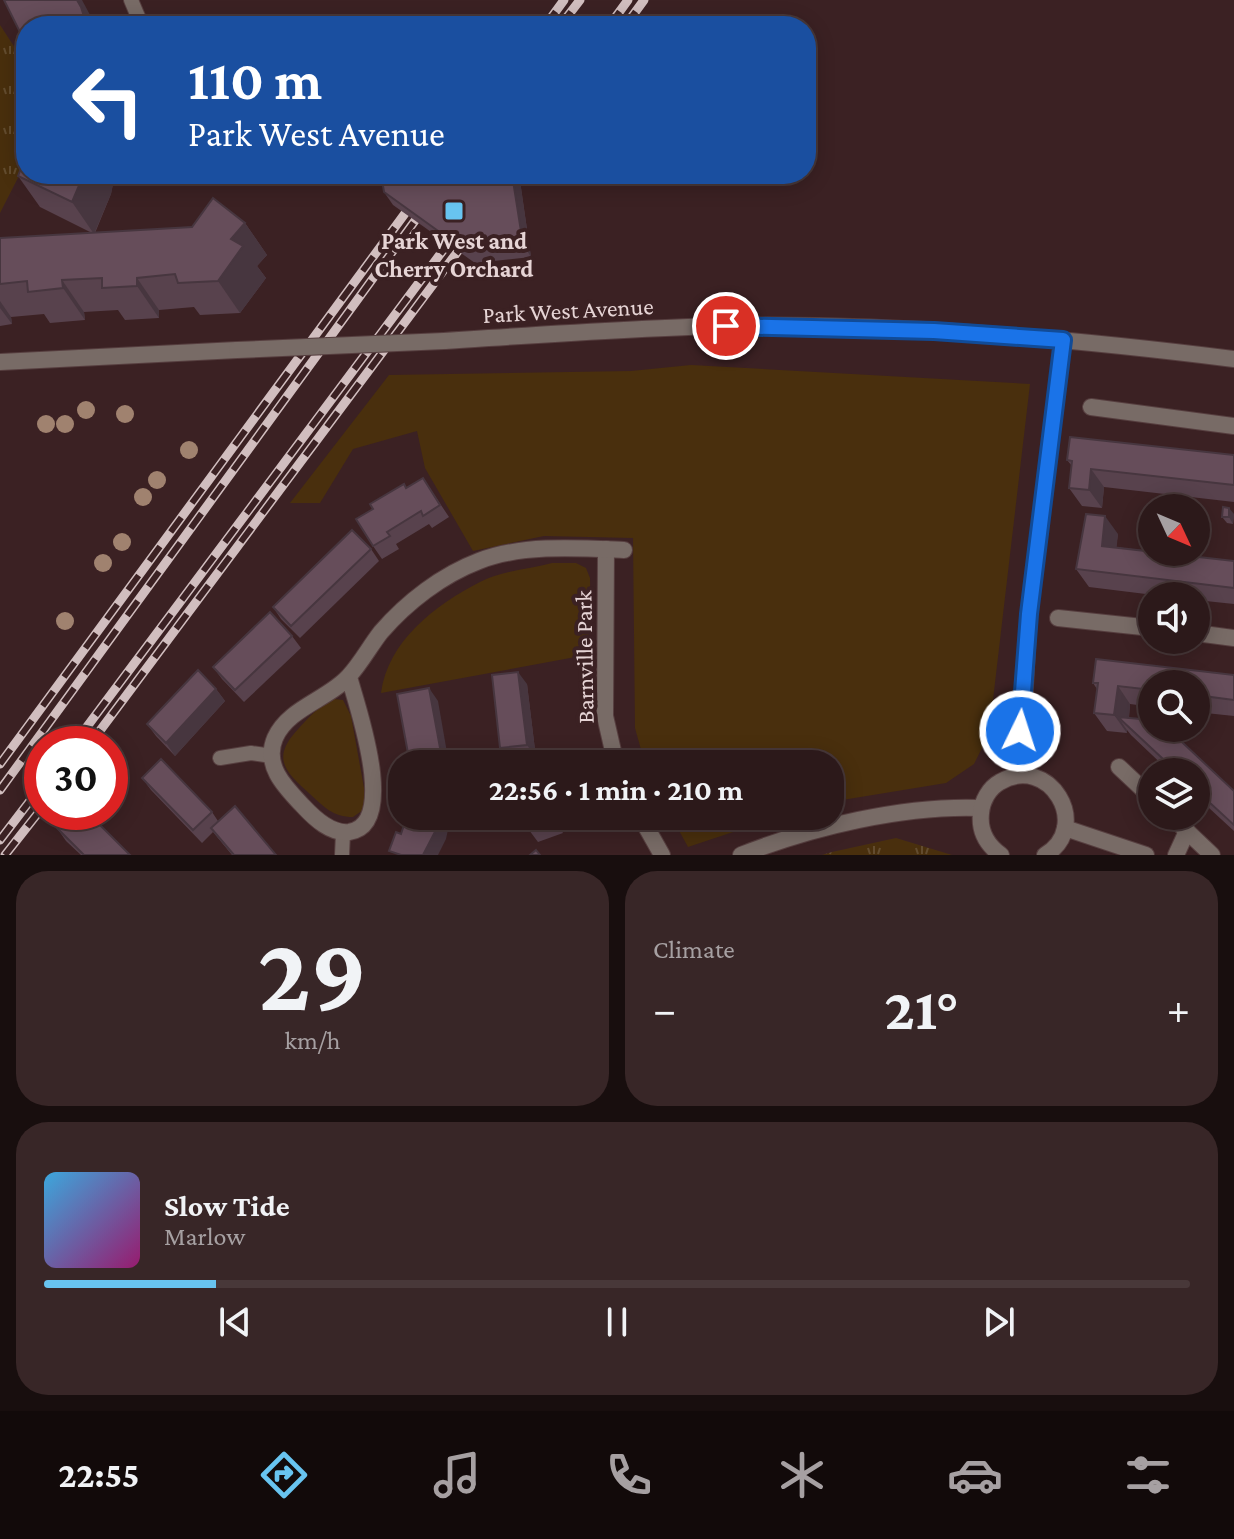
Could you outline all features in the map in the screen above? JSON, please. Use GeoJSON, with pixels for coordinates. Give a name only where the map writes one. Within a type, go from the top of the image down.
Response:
{"type":"FeatureCollection","features":[{"type":"Feature","properties":{"kind":"street","name":"Park West Avenue"},"geometry":{"type":"LineString","coordinates":[[0,362],[726,326],[934,331],[1063,340],[1234,359]]}},
{"type":"Feature","properties":{"kind":"street"},"geometry":{"type":"LineString","coordinates":[[1020,775],[1029,614],[1063,340]]}},
{"type":"Feature","properties":{"kind":"street"},"geometry":{"type":"LineString","coordinates":[[1091,407],[1234,426]]}},
{"type":"Feature","properties":{"kind":"street","name":"Barnville Park"},"geometry":{"type":"LineString","coordinates":[[606,549],[605,716],[613,750]]}},
{"type":"Feature","properties":{"kind":"street"},"geometry":{"type":"LineString","coordinates":[[349,677],[362,720],[375,805],[364,824],[355,831],[343,833],[315,819],[283,785],[271,761],[275,737],[297,714],[349,677],[383,630],[444,578],[481,560],[495,557],[560,550],[624,550]]}},
{"type":"Feature","properties":{"kind":"street"},"geometry":{"type":"LineString","coordinates":[[1058,618],[1138,627]]}},
{"type":"Feature","properties":{"kind":"street"},"geometry":{"type":"LineString","coordinates":[[1210,635],[1234,638]]}},
{"type":"Feature","properties":{"kind":"street"},"geometry":{"type":"LineString","coordinates":[[1119,767],[1138,785]]}},
{"type":"Feature","properties":{"kind":"street"},"geometry":{"type":"LineString","coordinates":[[1001,855],[984,838],[981,808],[995,785],[1020,775],[1046,781],[1057,790],[1066,815],[1059,842],[1045,855]]}},
{"type":"Feature","properties":{"kind":"street"},"geometry":{"type":"LineString","coordinates":[[741,855],[797,833],[893,816],[981,808]]}},
{"type":"Feature","properties":{"kind":"street"},"geometry":{"type":"LineString","coordinates":[[1065,828],[1146,855]]}},
{"type":"Feature","properties":{"kind":"street"},"geometry":{"type":"LineString","coordinates":[[648,830],[662,855]]}},
{"type":"Feature","properties":{"kind":"street"},"geometry":{"type":"LineString","coordinates":[[1176,855],[1187,831],[1212,855]]}},
{"type":"Feature","properties":{"kind":"lane"},"geometry":{"type":"LineString","coordinates":[[220,758],[251,753],[272,756]]}},
{"type":"Feature","properties":{"kind":"lane"},"geometry":{"type":"LineString","coordinates":[[342,855],[343,833]]}},
{"type":"Feature","properties":{"kind":"green space"},"geometry":{"type":"Polygon","coordinates":[[[0,25],[16,49],[16,182],[0,213],[0,25]]]}},
{"type":"Feature","properties":{"kind":"green space"},"geometry":{"type":"Polygon","coordinates":[[[691,365],[1030,384],[989,734],[974,764],[946,783],[844,800],[844,750],[641,750],[635,728],[633,538],[544,536],[473,551],[425,468],[417,431],[353,449],[320,503],[290,503],[389,375],[631,371],[691,365]]]}},
{"type":"Feature","properties":{"kind":"green space"},"geometry":{"type":"Polygon","coordinates":[[[552,563],[576,563],[586,568],[590,578],[591,645],[581,656],[381,693],[393,657],[416,627],[431,614],[488,578],[552,563]]]}},
{"type":"Feature","properties":{"kind":"green space"},"geometry":{"type":"Polygon","coordinates":[[[334,699],[343,700],[351,716],[366,799],[363,810],[353,817],[334,813],[324,807],[293,778],[284,763],[283,755],[291,738],[315,712],[334,699]]]}},
{"type":"Feature","properties":{"kind":"green space"},"geometry":{"type":"Polygon","coordinates":[[[679,830],[739,830],[688,847],[679,830]]]}},
{"type":"Feature","properties":{"kind":"green space"},"geometry":{"type":"Polygon","coordinates":[[[896,838],[952,855],[822,855],[832,852],[896,838]]]}},
{"type":"Feature","properties":{"kind":"building"},"geometry":{"type":"Polygon","coordinates":[[[4,0],[77,0],[84,16],[16,16],[16,24],[4,0]]]}},
{"type":"Feature","properties":{"kind":"building"},"geometry":{"type":"Polygon","coordinates":[[[35,184],[80,184],[72,202],[35,184]]]}},
{"type":"Feature","properties":{"kind":"building"},"geometry":{"type":"Polygon","coordinates":[[[383,184],[514,184],[523,244],[466,251],[384,192],[383,184]]]}},
{"type":"Feature","properties":{"kind":"building"},"geometry":{"type":"Polygon","coordinates":[[[213,198],[245,223],[231,239],[243,246],[218,281],[178,283],[175,274],[137,278],[137,286],[102,288],[102,278],[62,280],[63,288],[28,292],[27,281],[0,284],[0,238],[192,227],[213,198]]]}},
{"type":"Feature","properties":{"kind":"building"},"geometry":{"type":"Polygon","coordinates":[[[1070,437],[1234,455],[1234,485],[1091,469],[1089,490],[1069,488],[1072,461],[1067,460],[1070,437]]]}},
{"type":"Feature","properties":{"kind":"building"},"geometry":{"type":"Polygon","coordinates":[[[423,478],[440,505],[423,516],[421,511],[387,532],[390,536],[373,546],[356,519],[373,509],[370,504],[404,484],[406,488],[423,478]]]}},
{"type":"Feature","properties":{"kind":"building"},"geometry":{"type":"Polygon","coordinates":[[[1223,507],[1229,508],[1229,517],[1222,517],[1223,507]]]}},
{"type":"Feature","properties":{"kind":"building"},"geometry":{"type":"Polygon","coordinates":[[[1086,514],[1105,516],[1102,546],[1138,550],[1138,566],[1210,566],[1210,558],[1234,561],[1234,588],[1210,585],[1210,582],[1184,582],[1076,569],[1086,514]]]}},
{"type":"Feature","properties":{"kind":"building"},"geometry":{"type":"Polygon","coordinates":[[[352,530],[371,549],[291,626],[273,607],[352,530]]]}},
{"type":"Feature","properties":{"kind":"building"},"geometry":{"type":"Polygon","coordinates":[[[270,612],[292,636],[235,690],[213,667],[270,612]]]}},
{"type":"Feature","properties":{"kind":"building"},"geometry":{"type":"Polygon","coordinates":[[[1096,659],[1191,670],[1138,670],[1138,688],[1118,686],[1114,715],[1094,713],[1098,683],[1093,683],[1096,659]]]}},
{"type":"Feature","properties":{"kind":"building"},"geometry":{"type":"Polygon","coordinates":[[[198,670],[216,689],[166,743],[147,724],[198,670]]]}},
{"type":"Feature","properties":{"kind":"building"},"geometry":{"type":"Polygon","coordinates":[[[518,672],[527,745],[500,748],[492,675],[518,672]]]}},
{"type":"Feature","properties":{"kind":"building"},"geometry":{"type":"Polygon","coordinates":[[[1210,672],[1234,675],[1234,700],[1210,697],[1210,672]]]}},
{"type":"Feature","properties":{"kind":"building"},"geometry":{"type":"Polygon","coordinates":[[[429,688],[440,750],[407,750],[397,694],[429,688]]]}},
{"type":"Feature","properties":{"kind":"building"},"geometry":{"type":"Polygon","coordinates":[[[1118,717],[1138,719],[1138,736],[1118,717]]]}},
{"type":"Feature","properties":{"kind":"building"},"geometry":{"type":"Polygon","coordinates":[[[1145,742],[1182,742],[1199,758],[1162,758],[1145,742]]]}},
{"type":"Feature","properties":{"kind":"building"},"geometry":{"type":"Polygon","coordinates":[[[161,759],[212,812],[193,830],[142,778],[161,759]]]}},
{"type":"Feature","properties":{"kind":"building"},"geometry":{"type":"Polygon","coordinates":[[[1210,768],[1234,791],[1234,825],[1210,803],[1210,768]]]}},
{"type":"Feature","properties":{"kind":"building"},"geometry":{"type":"Polygon","coordinates":[[[235,806],[276,855],[234,855],[211,828],[235,806]]]}},
{"type":"Feature","properties":{"kind":"building"},"geometry":{"type":"Polygon","coordinates":[[[59,830],[105,830],[130,855],[84,855],[59,830]]]}},
{"type":"Feature","properties":{"kind":"building"},"geometry":{"type":"Polygon","coordinates":[[[402,830],[436,830],[423,855],[401,855],[389,851],[396,832],[401,834],[402,830]]]}},
{"type":"Feature","properties":{"kind":"railway"},"geometry":{"type":"LineString","coordinates":[[552,16],[564,0]]}},
{"type":"Feature","properties":{"kind":"railway"},"geometry":{"type":"LineString","coordinates":[[568,16],[580,0]]}},
{"type":"Feature","properties":{"kind":"railway"},"geometry":{"type":"LineString","coordinates":[[616,16],[628,0]]}},
{"type":"Feature","properties":{"kind":"railway"},"geometry":{"type":"LineString","coordinates":[[632,16],[644,0]]}},
{"type":"Feature","properties":{"kind":"railway"},"geometry":{"type":"LineString","coordinates":[[0,764],[427,184]]}},
{"type":"Feature","properties":{"kind":"railway"},"geometry":{"type":"LineString","coordinates":[[0,790],[442,184]]}},
{"type":"Feature","properties":{"kind":"railway"},"geometry":{"type":"LineString","coordinates":[[87,726],[462,225]]}},
{"type":"Feature","properties":{"kind":"railway"},"geometry":{"type":"LineString","coordinates":[[103,726],[470,235]]}},
{"type":"Feature","properties":{"kind":"railway"},"geometry":{"type":"LineString","coordinates":[[0,840],[24,809]]}},
{"type":"Feature","properties":{"kind":"railway"},"geometry":{"type":"LineString","coordinates":[[5,855],[25,830]]}},
{"type":"Feature","properties":{"kind":"place","name":"Park West and Cherry Orchard"},"geometry":{"type":"Point","coordinates":[454,211]}},
{"type":"Feature","properties":{"kind":"route"},"geometry":{"type":"LineString","coordinates":[[726,326],[934,331],[1063,340],[1029,614],[1020,731]]}}]}
